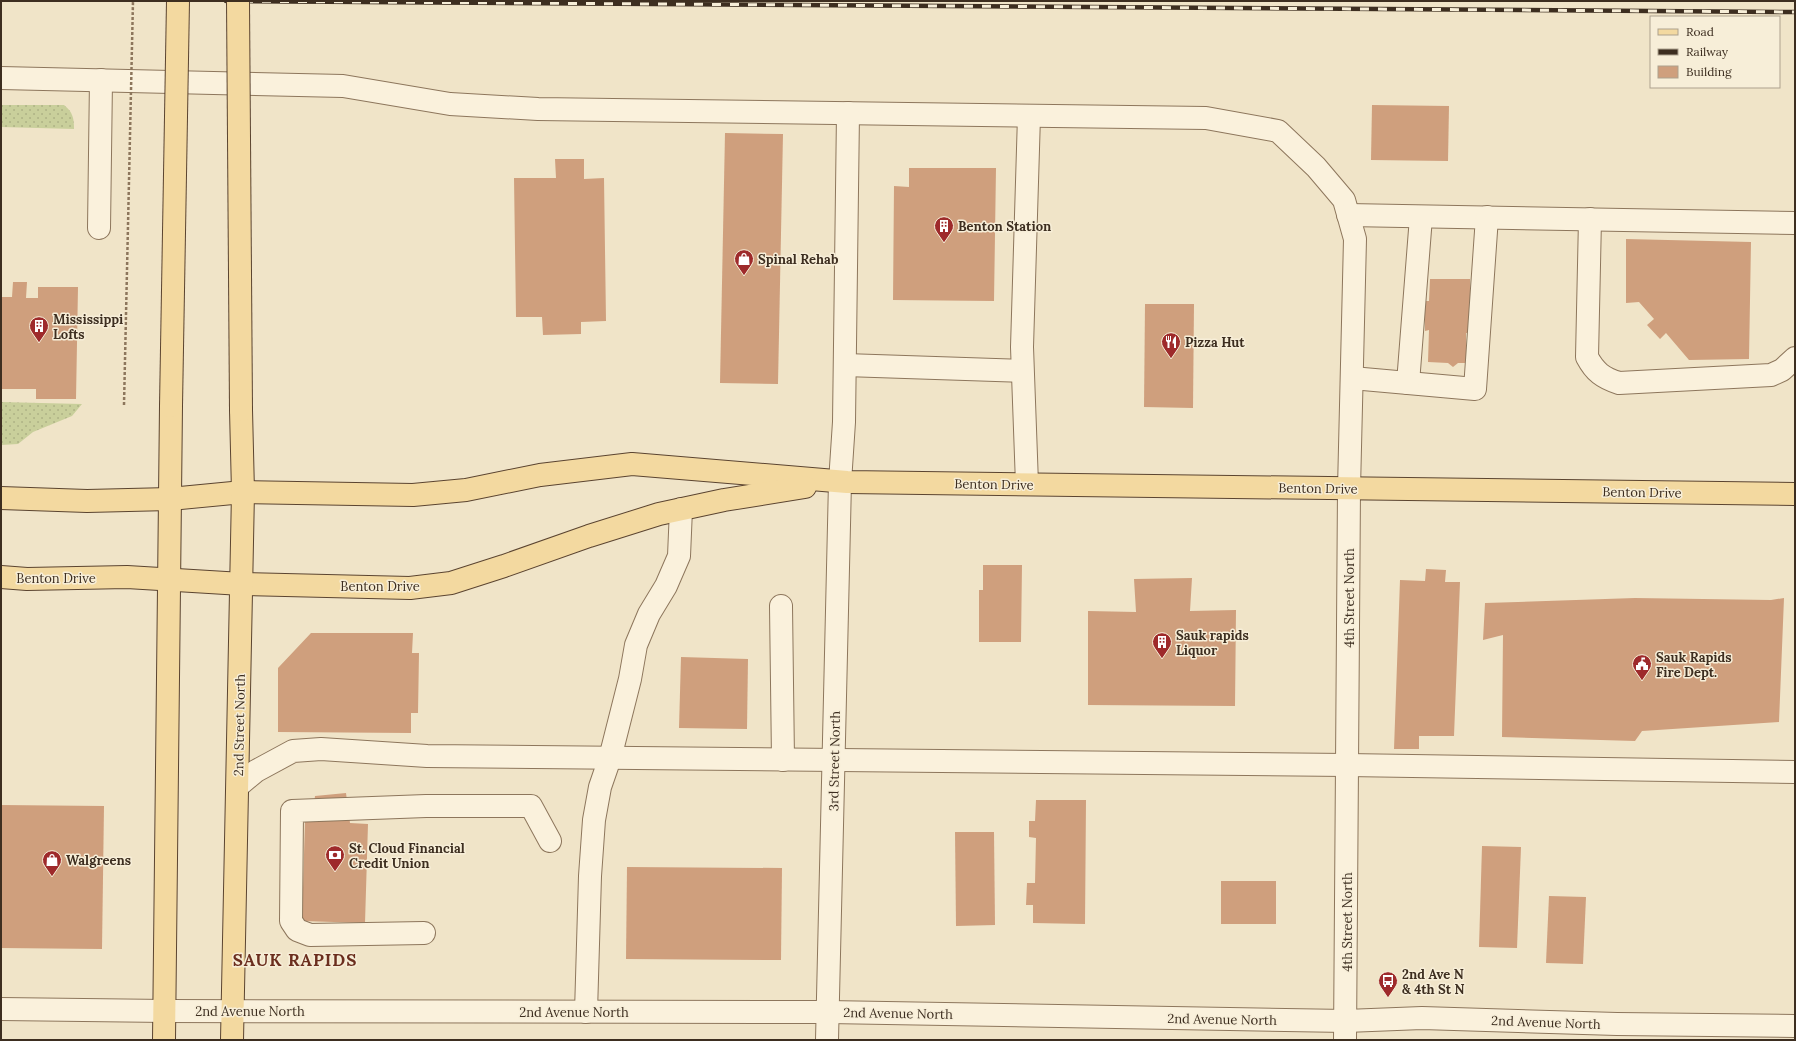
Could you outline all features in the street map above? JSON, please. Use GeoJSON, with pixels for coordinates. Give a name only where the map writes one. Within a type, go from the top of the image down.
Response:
{"type":"FeatureCollection","features":[{"type":"Feature","properties":{"kind":"main road"},"geometry":{"type":"LineString","coordinates":[[164,1040],[166,1011],[171,406],[178,1]]}},
{"type":"Feature","properties":{"kind":"main road","name":"2nd Street North"},"geometry":{"type":"LineString","coordinates":[[232,1040],[234,1011],[243,492],[238,1]]}},
{"type":"Feature","properties":{"kind":"main road","name":"Benton Drive"},"geometry":{"type":"LineString","coordinates":[[1,498],[86,501],[170,499],[243,492],[412,495],[466,490],[540,475],[632,464],[840,482],[1795,494]]}},
{"type":"Feature","properties":{"kind":"main road","name":"Benton Drive"},"geometry":{"type":"LineString","coordinates":[[1,577],[27,579],[127,577],[242,584],[410,588],[450,583],[659,514],[724,500],[840,482]]}},
{"type":"Feature","properties":{"kind":"street","name":"4th Street North"},"geometry":{"type":"LineString","coordinates":[[1,78],[343,86],[450,104],[538,109],[1206,118],[1278,131],[1316,167],[1344,200],[1355,239],[1349,489],[1346,1030]]}},
{"type":"Feature","properties":{"kind":"street"},"geometry":{"type":"LineString","coordinates":[[99,228],[101,80]]}},
{"type":"Feature","properties":{"kind":"street","name":"3rd Street North"},"geometry":{"type":"LineString","coordinates":[[827,1040],[840,482],[844,422],[848,113]]}},
{"type":"Feature","properties":{"kind":"street"},"geometry":{"type":"LineString","coordinates":[[1027,484],[1026,426],[1022,371],[1029,116]]}},
{"type":"Feature","properties":{"kind":"street"},"geometry":{"type":"LineString","coordinates":[[1348,215],[1795,223]]}},
{"type":"Feature","properties":{"kind":"street"},"geometry":{"type":"LineString","coordinates":[[1408,383],[1422,217]]}},
{"type":"Feature","properties":{"kind":"street"},"geometry":{"type":"LineString","coordinates":[[1352,378],[1474,389],[1487,217]]}},
{"type":"Feature","properties":{"kind":"street"},"geometry":{"type":"LineString","coordinates":[[1590,219],[1586,357],[1598,373],[1607,379],[1619,383],[1771,375],[1782,370],[1795,358]]}},
{"type":"Feature","properties":{"kind":"street"},"geometry":{"type":"LineString","coordinates":[[845,365],[1022,371]]}},
{"type":"Feature","properties":{"kind":"street"},"geometry":{"type":"LineString","coordinates":[[586,1012],[590,876],[594,820],[600,786],[610,758],[630,679],[636,646],[649,614],[666,586],[679,556],[681,509]]}},
{"type":"Feature","properties":{"kind":"street"},"geometry":{"type":"LineString","coordinates":[[780,606],[783,760]]}},
{"type":"Feature","properties":{"kind":"street"},"geometry":{"type":"LineString","coordinates":[[238,786],[256,771],[293,751],[321,749],[427,756],[1347,765],[1795,772]]}},
{"type":"Feature","properties":{"kind":"street"},"geometry":{"type":"LineString","coordinates":[[424,933],[310,935],[297,930],[292,921],[292,811],[426,806],[531,806],[550,841]]}},
{"type":"Feature","properties":{"kind":"street","name":"2nd Avenue North"},"geometry":{"type":"LineString","coordinates":[[1,1009],[166,1011],[828,1012],[1346,1030],[1422,1018],[1617,1024],[1795,1026]]}},
{"type":"Feature","properties":{"kind":"path"},"geometry":{"type":"LineString","coordinates":[[124,405],[133,1]]}},
{"type":"Feature","properties":{"kind":"green space"},"geometry":{"type":"Polygon","coordinates":[[[1,105],[64,105],[72,116],[74,129],[1,127],[1,105]]]}},
{"type":"Feature","properties":{"kind":"green space"},"geometry":{"type":"Polygon","coordinates":[[[1,402],[82,404],[72,416],[33,432],[18,444],[1,445],[1,402]]]}},
{"type":"Feature","properties":{"kind":"building"},"geometry":{"type":"Polygon","coordinates":[[[1372,105],[1449,106],[1448,161],[1371,160],[1372,105]]]}},
{"type":"Feature","properties":{"kind":"building"},"geometry":{"type":"Polygon","coordinates":[[[725,133],[783,134],[778,384],[720,383],[725,133]]]}},
{"type":"Feature","properties":{"kind":"building"},"geometry":{"type":"Polygon","coordinates":[[[555,159],[584,159],[584,179],[604,178],[606,321],[581,322],[581,334],[543,335],[542,317],[516,317],[514,178],[556,178],[555,159]]]}},
{"type":"Feature","properties":{"kind":"building","name":"Benton Station"},"geometry":{"type":"Polygon","coordinates":[[[909,168],[996,168],[994,301],[893,300],[894,186],[909,187],[909,168]]]}},
{"type":"Feature","properties":{"kind":"building"},"geometry":{"type":"Polygon","coordinates":[[[1626,239],[1751,242],[1749,359],[1689,360],[1666,333],[1660,339],[1647,325],[1654,319],[1639,302],[1626,303],[1626,239]]]}},
{"type":"Feature","properties":{"kind":"building"},"geometry":{"type":"Polygon","coordinates":[[[1430,279],[1470,279],[1470,333],[1466,333],[1466,363],[1458,363],[1453,367],[1448,363],[1428,362],[1429,330],[1425,331],[1425,301],[1429,301],[1430,279]]]}},
{"type":"Feature","properties":{"kind":"building","name":"Mississippi Lofts"},"geometry":{"type":"Polygon","coordinates":[[[13,282],[27,282],[26,298],[38,298],[38,287],[78,287],[76,399],[36,399],[36,389],[1,389],[1,297],[12,297],[13,282]]]}},
{"type":"Feature","properties":{"kind":"building"},"geometry":{"type":"Polygon","coordinates":[[[1145,304],[1194,304],[1193,408],[1144,407],[1145,304]]]}},
{"type":"Feature","properties":{"kind":"building"},"geometry":{"type":"Polygon","coordinates":[[[983,565],[1022,565],[1021,642],[979,642],[979,590],[983,590],[983,565]]]}},
{"type":"Feature","properties":{"kind":"building"},"geometry":{"type":"Polygon","coordinates":[[[1426,569],[1446,570],[1445,582],[1460,582],[1454,736],[1419,736],[1419,749],[1394,749],[1400,580],[1425,581],[1426,569]]]}},
{"type":"Feature","properties":{"kind":"building","name":"Sauk rapids Liquor"},"geometry":{"type":"Polygon","coordinates":[[[1192,578],[1190,611],[1236,610],[1235,706],[1088,705],[1088,611],[1136,612],[1134,579],[1192,578]]]}},
{"type":"Feature","properties":{"kind":"building","name":"Sauk Rapids Fire Dept."},"geometry":{"type":"Polygon","coordinates":[[[1635,598],[1771,600],[1784,598],[1779,722],[1642,731],[1635,741],[1502,737],[1503,635],[1483,640],[1485,603],[1635,598]]]}},
{"type":"Feature","properties":{"kind":"building"},"geometry":{"type":"Polygon","coordinates":[[[311,633],[413,633],[412,653],[419,653],[418,713],[411,713],[411,733],[278,732],[278,668],[311,633]]]}},
{"type":"Feature","properties":{"kind":"building"},"geometry":{"type":"Polygon","coordinates":[[[681,657],[748,659],[747,729],[679,728],[681,657]]]}},
{"type":"Feature","properties":{"kind":"building","name":"St. Cloud Financial Credit Union"},"geometry":{"type":"Polygon","coordinates":[[[346,793],[350,823],[368,824],[365,923],[302,921],[305,821],[312,822],[315,796],[346,793]]]}},
{"type":"Feature","properties":{"kind":"building"},"geometry":{"type":"Polygon","coordinates":[[[1036,800],[1086,800],[1085,924],[1033,923],[1033,905],[1026,905],[1027,883],[1035,883],[1036,838],[1029,837],[1029,821],[1035,821],[1036,800]]]}},
{"type":"Feature","properties":{"kind":"building","name":"Walgreens"},"geometry":{"type":"Polygon","coordinates":[[[1,805],[104,806],[102,949],[1,948],[1,805]]]}},
{"type":"Feature","properties":{"kind":"building"},"geometry":{"type":"Polygon","coordinates":[[[955,832],[994,832],[995,925],[956,926],[955,832]]]}},
{"type":"Feature","properties":{"kind":"building"},"geometry":{"type":"Polygon","coordinates":[[[1482,846],[1521,847],[1517,948],[1479,947],[1482,846]]]}},
{"type":"Feature","properties":{"kind":"building"},"geometry":{"type":"Polygon","coordinates":[[[627,867],[782,868],[781,960],[626,959],[627,867]]]}},
{"type":"Feature","properties":{"kind":"building"},"geometry":{"type":"Polygon","coordinates":[[[1221,881],[1276,881],[1276,924],[1221,924],[1221,881]]]}},
{"type":"Feature","properties":{"kind":"building"},"geometry":{"type":"Polygon","coordinates":[[[1549,896],[1586,897],[1583,964],[1546,963],[1549,896]]]}},
{"type":"Feature","properties":{"kind":"railway"},"geometry":{"type":"LineString","coordinates":[[226,1],[1795,12]]}},
{"type":"Feature","properties":{"kind":"place","name":"Benton Station"},"geometry":{"type":"Point","coordinates":[944,243]}},
{"type":"Feature","properties":{"kind":"place","name":"Spinal Rehab"},"geometry":{"type":"Point","coordinates":[744,276]}},
{"type":"Feature","properties":{"kind":"place","name":"Mississippi Lofts"},"geometry":{"type":"Point","coordinates":[39,343]}},
{"type":"Feature","properties":{"kind":"place","name":"Pizza Hut"},"geometry":{"type":"Point","coordinates":[1171,359]}},
{"type":"Feature","properties":{"kind":"place","name":"Sauk rapids Liquor"},"geometry":{"type":"Point","coordinates":[1162,659]}},
{"type":"Feature","properties":{"kind":"place","name":"Sauk Rapids Fire Dept."},"geometry":{"type":"Point","coordinates":[1642,681]}},
{"type":"Feature","properties":{"kind":"place","name":"St. Cloud Financial Credit Union"},"geometry":{"type":"Point","coordinates":[335,872]}},
{"type":"Feature","properties":{"kind":"place","name":"Walgreens"},"geometry":{"type":"Point","coordinates":[52,877]}},
{"type":"Feature","properties":{"kind":"place","name":"2nd Ave N & 4th St N"},"geometry":{"type":"Point","coordinates":[1388,998]}},
{"type":"Feature","properties":{"kind":"district","name":"SAUK RAPIDS"},"geometry":{"type":"Point","coordinates":[295,960]}}]}
